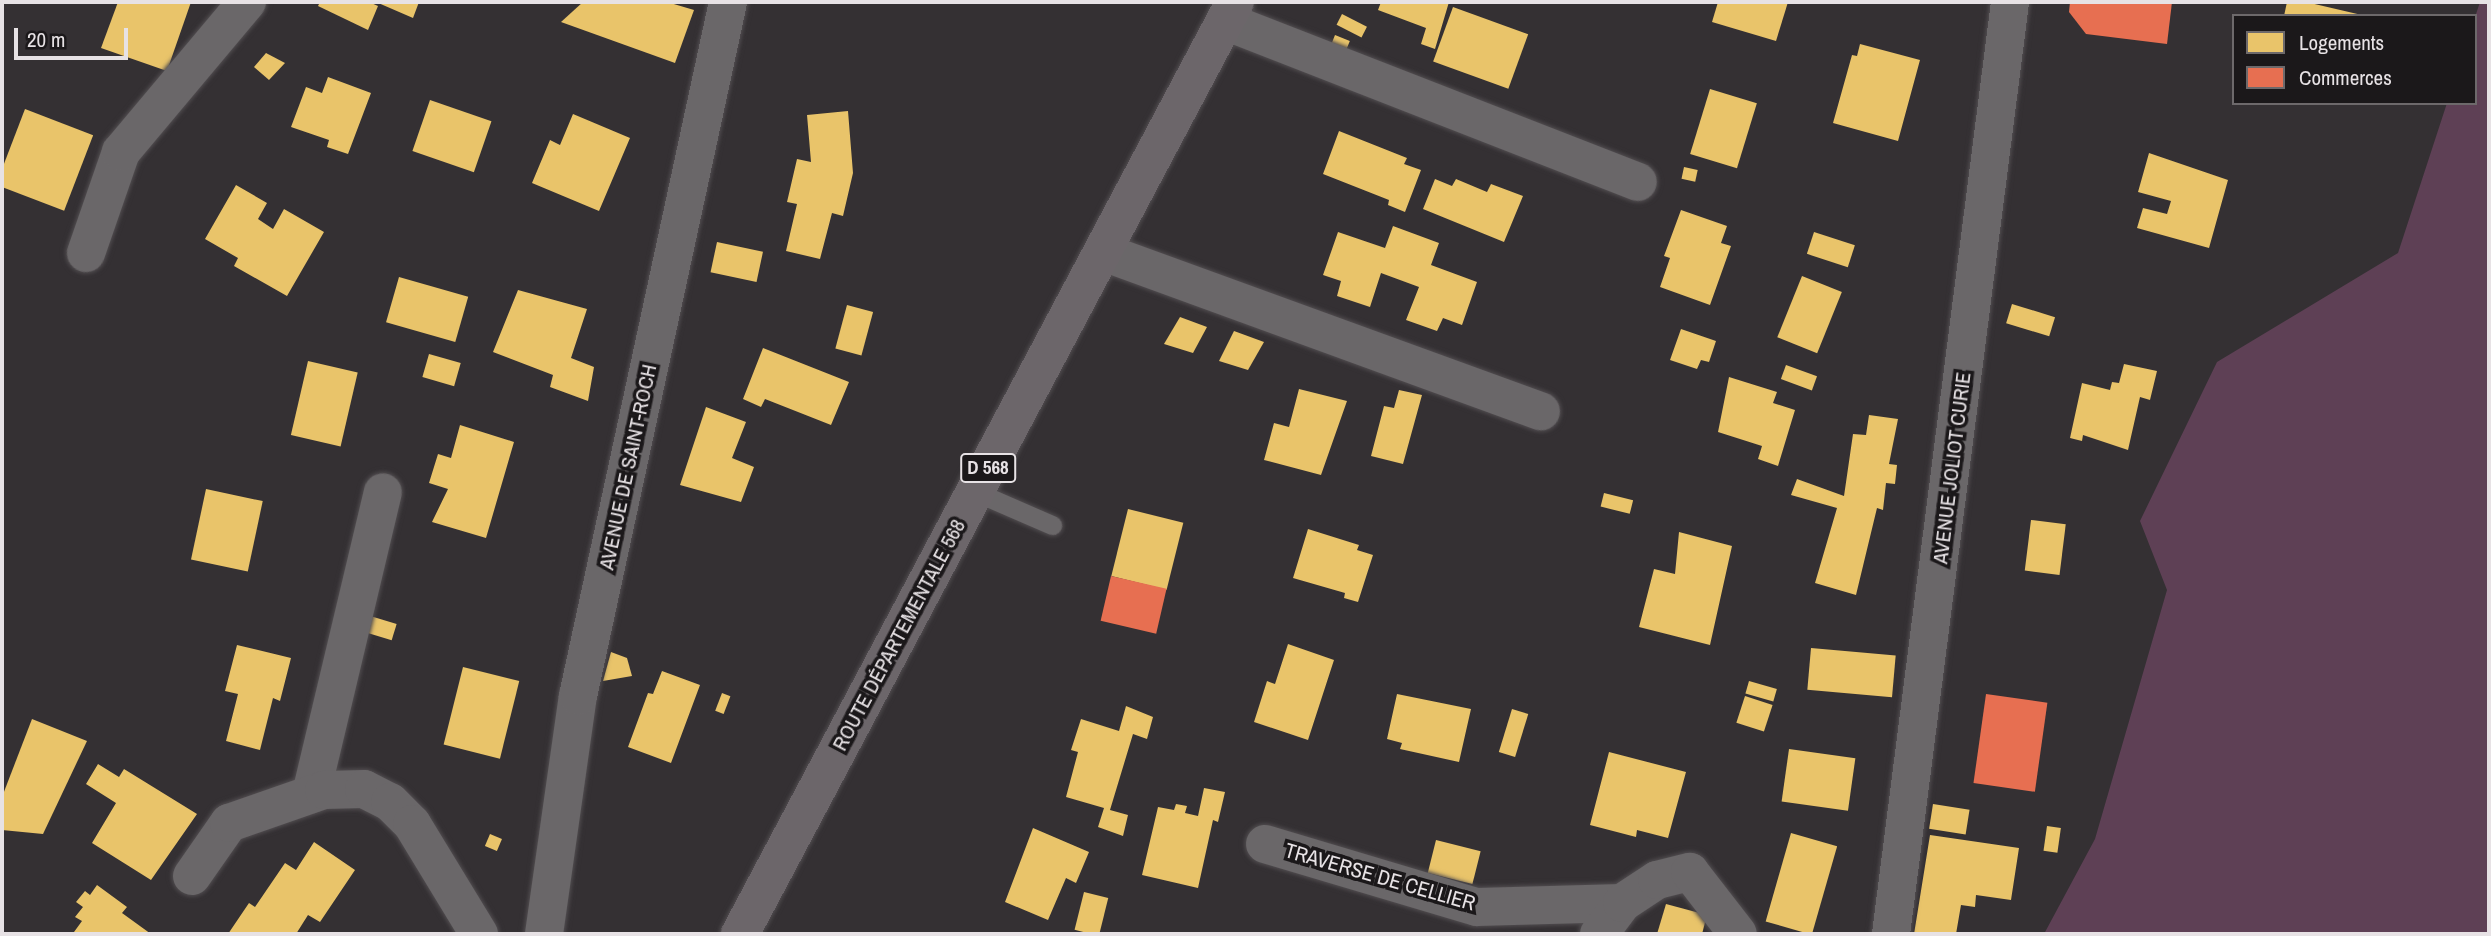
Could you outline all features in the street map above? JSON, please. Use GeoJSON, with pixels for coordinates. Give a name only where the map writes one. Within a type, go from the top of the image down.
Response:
{"type":"FeatureCollection","features":[{"type":"Feature","properties":{"kind":"main road","name":"ROUTE DÉPARTEMENTALE 568"},"geometry":{"type":"LineString","coordinates":[[740,934],[1230,11]]}},
{"type":"Feature","properties":{"kind":"street"},"geometry":{"type":"LineString","coordinates":[[86,253],[121,152],[247,2]]}},
{"type":"Feature","properties":{"kind":"street","name":"AVENUE DE SAINT-ROCH"},"geometry":{"type":"LineString","coordinates":[[544,934],[578,696],[729,2]]}},
{"type":"Feature","properties":{"kind":"street","name":"AVENUE JOLIOT CURIE"},"geometry":{"type":"LineString","coordinates":[[1891,934],[2010,2]]}},
{"type":"Feature","properties":{"kind":"street"},"geometry":{"type":"LineString","coordinates":[[1230,11],[1638,182]]}},
{"type":"Feature","properties":{"kind":"street"},"geometry":{"type":"LineString","coordinates":[[1103,252],[1541,411]]}},
{"type":"Feature","properties":{"kind":"street"},"geometry":{"type":"LineString","coordinates":[[311,794],[383,492]]}},
{"type":"Feature","properties":{"kind":"street"},"geometry":{"type":"LineString","coordinates":[[192,876],[229,823],[311,794],[364,789],[390,802],[412,824],[479,934]]}},
{"type":"Feature","properties":{"kind":"street","name":"TRAVERSE DE CELLIER"},"geometry":{"type":"LineString","coordinates":[[1265,844],[1477,907],[1622,903]]}},
{"type":"Feature","properties":{"kind":"street"},"geometry":{"type":"LineString","coordinates":[[1599,934],[1622,903],[1657,880],[1690,872],[1738,934]]}},
{"type":"Feature","properties":{"kind":"lane"},"geometry":{"type":"LineString","coordinates":[[976,492],[1052,525]]}},
{"type":"Feature","properties":{"kind":"shaded area"},"geometry":{"type":"Polygon","coordinates":[[[2480,2],[2489,2],[2489,934],[2044,934],[2095,839],[2167,590],[2140,521],[2217,362],[2398,253],[2446,105],[2477,105],[2476,14],[2480,2]]]}},
{"type":"Feature","properties":{"kind":"building: Logements"},"geometry":{"type":"Polygon","coordinates":[[[118,2],[191,2],[167,71],[101,48],[118,2]]]}},
{"type":"Feature","properties":{"kind":"building: Logements"},"geometry":{"type":"Polygon","coordinates":[[[320,2],[369,2],[378,6],[368,30],[318,6],[320,2]]]}},
{"type":"Feature","properties":{"kind":"building: Logements"},"geometry":{"type":"Polygon","coordinates":[[[376,2],[419,2],[413,18],[376,2]]]}},
{"type":"Feature","properties":{"kind":"building: Logements"},"geometry":{"type":"Polygon","coordinates":[[[583,2],[667,2],[694,10],[675,63],[561,22],[583,2]]]}},
{"type":"Feature","properties":{"kind":"building: Logements"},"geometry":{"type":"Polygon","coordinates":[[[1381,2],[1449,2],[1435,49],[1421,44],[1426,28],[1378,10],[1381,2]]]}},
{"type":"Feature","properties":{"kind":"building: Logements"},"geometry":{"type":"Polygon","coordinates":[[[1718,2],[1788,2],[1776,41],[1712,22],[1718,2]]]}},
{"type":"Feature","properties":{"kind":"building: Logements"},"geometry":{"type":"Polygon","coordinates":[[[2287,2],[2306,2],[2357,14],[2284,14],[2287,2]]]}},
{"type":"Feature","properties":{"kind":"building: Logements"},"geometry":{"type":"Polygon","coordinates":[[[1453,7],[1528,34],[1508,89],[1433,62],[1453,7]]]}},
{"type":"Feature","properties":{"kind":"building: Logements"},"geometry":{"type":"Polygon","coordinates":[[[1342,14],[1367,27],[1362,37],[1337,25],[1342,14]]]}},
{"type":"Feature","properties":{"kind":"building: Logements"},"geometry":{"type":"Polygon","coordinates":[[[1335,35],[1350,41],[1345,52],[1331,46],[1335,35]]]}},
{"type":"Feature","properties":{"kind":"building: Logements"},"geometry":{"type":"Polygon","coordinates":[[[1860,44],[1920,60],[1898,141],[1833,123],[1852,55],[1857,56],[1860,44]]]}},
{"type":"Feature","properties":{"kind":"building: Logements"},"geometry":{"type":"Polygon","coordinates":[[[266,53],[285,63],[269,80],[254,67],[266,53]]]}},
{"type":"Feature","properties":{"kind":"building: Logements"},"geometry":{"type":"Polygon","coordinates":[[[328,77],[371,93],[348,154],[327,147],[329,140],[291,127],[306,87],[322,93],[328,77]]]}},
{"type":"Feature","properties":{"kind":"building: Logements"},"geometry":{"type":"Polygon","coordinates":[[[1710,89],[1757,103],[1737,168],[1690,154],[1710,89]]]}},
{"type":"Feature","properties":{"kind":"building: Logements"},"geometry":{"type":"Polygon","coordinates":[[[430,100],[491,121],[474,172],[412,151],[430,100]]]}},
{"type":"Feature","properties":{"kind":"building: Logements"},"geometry":{"type":"Polygon","coordinates":[[[25,109],[93,135],[64,211],[2,187],[2,169],[25,109]]]}},
{"type":"Feature","properties":{"kind":"building: Logements"},"geometry":{"type":"Polygon","coordinates":[[[848,111],[853,173],[843,216],[832,213],[820,259],[786,251],[797,204],[787,202],[797,159],[811,162],[807,115],[848,111]]]}},
{"type":"Feature","properties":{"kind":"building: Logements"},"geometry":{"type":"Polygon","coordinates":[[[573,114],[630,138],[599,211],[532,183],[550,140],[560,145],[573,114]]]}},
{"type":"Feature","properties":{"kind":"building: Logements"},"geometry":{"type":"Polygon","coordinates":[[[1339,131],[1407,158],[1404,164],[1421,170],[1405,212],[1388,205],[1389,200],[1323,174],[1339,131]]]}},
{"type":"Feature","properties":{"kind":"building: Logements"},"geometry":{"type":"Polygon","coordinates":[[[2149,153],[2228,180],[2209,248],[2137,228],[2143,208],[2167,214],[2171,201],[2138,192],[2149,153]]]}},
{"type":"Feature","properties":{"kind":"building: Logements"},"geometry":{"type":"Polygon","coordinates":[[[1684,167],[1698,170],[1695,182],[1682,179],[1684,167]]]}},
{"type":"Feature","properties":{"kind":"building: Logements"},"geometry":{"type":"Polygon","coordinates":[[[1435,179],[1452,186],[1456,179],[1487,192],[1491,184],[1523,196],[1504,242],[1423,209],[1435,179]]]}},
{"type":"Feature","properties":{"kind":"building: Logements"},"geometry":{"type":"Polygon","coordinates":[[[236,185],[267,203],[258,219],[273,229],[284,209],[324,232],[287,296],[234,266],[238,258],[205,239],[236,185]]]}},
{"type":"Feature","properties":{"kind":"building: Logements"},"geometry":{"type":"Polygon","coordinates":[[[1681,210],[1727,226],[1721,243],[1731,246],[1710,305],[1660,287],[1670,258],[1664,256],[1681,210]]]}},
{"type":"Feature","properties":{"kind":"building: Logements"},"geometry":{"type":"Polygon","coordinates":[[[1393,226],[1439,243],[1431,265],[1477,282],[1462,325],[1443,318],[1437,331],[1406,320],[1419,287],[1381,273],[1370,307],[1337,296],[1341,281],[1323,275],[1338,232],[1385,248],[1393,226]]]}},
{"type":"Feature","properties":{"kind":"building: Logements"},"geometry":{"type":"Polygon","coordinates":[[[1814,232],[1855,245],[1848,267],[1807,254],[1814,232]]]}},
{"type":"Feature","properties":{"kind":"building: Logements"},"geometry":{"type":"Polygon","coordinates":[[[717,242],[763,252],[757,282],[711,272],[717,242]]]}},
{"type":"Feature","properties":{"kind":"building: Logements"},"geometry":{"type":"Polygon","coordinates":[[[1802,276],[1842,292],[1817,353],[1777,337],[1802,276]]]}},
{"type":"Feature","properties":{"kind":"building: Logements"},"geometry":{"type":"Polygon","coordinates":[[[399,277],[468,297],[455,342],[386,322],[399,277]]]}},
{"type":"Feature","properties":{"kind":"building: Logements"},"geometry":{"type":"Polygon","coordinates":[[[518,290],[587,309],[571,358],[594,367],[588,401],[550,387],[553,375],[493,352],[518,290]]]}},
{"type":"Feature","properties":{"kind":"building: Logements"},"geometry":{"type":"Polygon","coordinates":[[[2012,304],[2055,317],[2049,336],[2006,323],[2012,304]]]}},
{"type":"Feature","properties":{"kind":"building: Logements"},"geometry":{"type":"Polygon","coordinates":[[[847,305],[873,312],[861,355],[835,348],[847,305]]]}},
{"type":"Feature","properties":{"kind":"building: Logements"},"geometry":{"type":"Polygon","coordinates":[[[1180,317],[1207,327],[1193,353],[1164,344],[1180,317]]]}},
{"type":"Feature","properties":{"kind":"building: Logements"},"geometry":{"type":"Polygon","coordinates":[[[1681,329],[1716,341],[1709,362],[1701,360],[1697,369],[1670,360],[1681,329]]]}},
{"type":"Feature","properties":{"kind":"building: Logements"},"geometry":{"type":"Polygon","coordinates":[[[1234,331],[1264,342],[1248,370],[1219,361],[1234,331]]]}},
{"type":"Feature","properties":{"kind":"building: Logements"},"geometry":{"type":"Polygon","coordinates":[[[763,348],[849,382],[831,425],[765,399],[761,407],[743,399],[763,348]]]}},
{"type":"Feature","properties":{"kind":"building: Logements"},"geometry":{"type":"Polygon","coordinates":[[[429,354],[461,363],[454,386],[422,377],[429,354]]]}},
{"type":"Feature","properties":{"kind":"building: Logements"},"geometry":{"type":"Polygon","coordinates":[[[308,361],[358,372],[341,447],[291,435],[308,361]]]}},
{"type":"Feature","properties":{"kind":"building: Logements"},"geometry":{"type":"Polygon","coordinates":[[[2124,364],[2157,371],[2150,400],[2140,397],[2128,450],[2083,435],[2082,441],[2070,438],[2082,383],[2110,390],[2112,382],[2119,383],[2124,364]]]}},
{"type":"Feature","properties":{"kind":"building: Logements"},"geometry":{"type":"Polygon","coordinates":[[[1786,365],[1817,376],[1812,390],[1781,379],[1786,365]]]}},
{"type":"Feature","properties":{"kind":"building: Logements"},"geometry":{"type":"Polygon","coordinates":[[[1729,377],[1777,392],[1773,403],[1795,410],[1778,466],[1758,459],[1762,446],[1718,432],[1729,377]]]}},
{"type":"Feature","properties":{"kind":"building: Logements"},"geometry":{"type":"Polygon","coordinates":[[[1299,389],[1347,401],[1321,475],[1264,460],[1274,423],[1289,427],[1299,389]]]}},
{"type":"Feature","properties":{"kind":"building: Logements"},"geometry":{"type":"Polygon","coordinates":[[[1399,390],[1422,395],[1403,464],[1371,456],[1384,406],[1394,408],[1399,390]]]}},
{"type":"Feature","properties":{"kind":"building: Logements"},"geometry":{"type":"Polygon","coordinates":[[[706,407],[746,422],[732,458],[754,467],[741,502],[680,485],[706,407]]]}},
{"type":"Feature","properties":{"kind":"building: Logements"},"geometry":{"type":"Polygon","coordinates":[[[1869,415],[1898,419],[1889,464],[1897,465],[1895,484],[1886,483],[1883,510],[1877,508],[1856,595],[1815,583],[1837,508],[1791,495],[1797,479],[1844,496],[1853,434],[1866,435],[1869,415]]]}},
{"type":"Feature","properties":{"kind":"building: Logements"},"geometry":{"type":"Polygon","coordinates":[[[460,425],[514,442],[486,538],[432,522],[448,489],[429,483],[438,454],[451,458],[460,425]]]}},
{"type":"Feature","properties":{"kind":"building: Logements"},"geometry":{"type":"Polygon","coordinates":[[[206,489],[263,501],[248,571],[191,559],[206,489]]]}},
{"type":"Feature","properties":{"kind":"building: Logements"},"geometry":{"type":"Polygon","coordinates":[[[1604,493],[1633,500],[1630,514],[1601,507],[1604,493]]]}},
{"type":"Feature","properties":{"kind":"building: Logements"},"geometry":{"type":"Polygon","coordinates":[[[1128,509],[1183,523],[1167,590],[1111,576],[1128,509]]]}},
{"type":"Feature","properties":{"kind":"building: Logements"},"geometry":{"type":"Polygon","coordinates":[[[2031,520],[2066,524],[2060,575],[2025,571],[2031,520]]]}},
{"type":"Feature","properties":{"kind":"building: Logements"},"geometry":{"type":"Polygon","coordinates":[[[1308,529],[1359,545],[1357,550],[1373,555],[1358,602],[1344,598],[1345,593],[1293,578],[1308,529]]]}},
{"type":"Feature","properties":{"kind":"building: Logements"},"geometry":{"type":"Polygon","coordinates":[[[1679,532],[1732,546],[1710,645],[1639,627],[1654,569],[1675,574],[1679,532]]]}},
{"type":"Feature","properties":{"kind":"building: Logements"},"geometry":{"type":"Polygon","coordinates":[[[367,615],[397,624],[392,640],[362,631],[367,615]]]}},
{"type":"Feature","properties":{"kind":"building: Logements"},"geometry":{"type":"Polygon","coordinates":[[[1288,644],[1334,660],[1308,740],[1254,722],[1267,681],[1275,684],[1288,644]]]}},
{"type":"Feature","properties":{"kind":"building: Logements"},"geometry":{"type":"Polygon","coordinates":[[[237,645],[291,658],[280,701],[273,698],[260,750],[226,741],[238,694],[225,691],[237,645]]]}},
{"type":"Feature","properties":{"kind":"building: Logements"},"geometry":{"type":"Polygon","coordinates":[[[1811,648],[1896,655],[1892,697],[1807,690],[1811,648]]]}},
{"type":"Feature","properties":{"kind":"building: Logements"},"geometry":{"type":"Polygon","coordinates":[[[611,652],[627,658],[632,676],[603,681],[611,652]]]}},
{"type":"Feature","properties":{"kind":"building: Logements"},"geometry":{"type":"Polygon","coordinates":[[[463,667],[519,681],[500,759],[444,745],[463,667]]]}},
{"type":"Feature","properties":{"kind":"building: Logements"},"geometry":{"type":"Polygon","coordinates":[[[662,671],[700,685],[671,763],[628,747],[648,693],[653,694],[662,671]]]}},
{"type":"Feature","properties":{"kind":"building: Logements"},"geometry":{"type":"Polygon","coordinates":[[[1749,681],[1777,689],[1773,701],[1745,693],[1749,681]]]}},
{"type":"Feature","properties":{"kind":"building: Logements"},"geometry":{"type":"Polygon","coordinates":[[[722,693],[730,696],[724,714],[715,711],[722,693]]]}},
{"type":"Feature","properties":{"kind":"building: Logements"},"geometry":{"type":"Polygon","coordinates":[[[1397,694],[1471,709],[1459,762],[1400,749],[1402,743],[1387,739],[1397,694]]]}},
{"type":"Feature","properties":{"kind":"building: Logements"},"geometry":{"type":"Polygon","coordinates":[[[1745,696],[1773,705],[1764,732],[1736,723],[1745,696]]]}},
{"type":"Feature","properties":{"kind":"building: Logements"},"geometry":{"type":"Polygon","coordinates":[[[1126,706],[1153,717],[1147,739],[1133,734],[1110,810],[1128,815],[1123,836],[1098,827],[1104,808],[1066,797],[1078,752],[1071,750],[1081,719],[1119,731],[1126,706]]]}},
{"type":"Feature","properties":{"kind":"building: Logements"},"geometry":{"type":"Polygon","coordinates":[[[1512,709],[1528,714],[1515,757],[1499,752],[1512,709]]]}},
{"type":"Feature","properties":{"kind":"building: Logements"},"geometry":{"type":"Polygon","coordinates":[[[32,719],[87,741],[43,834],[2,830],[2,797],[32,719]]]}},
{"type":"Feature","properties":{"kind":"building: Logements"},"geometry":{"type":"Polygon","coordinates":[[[1789,749],[1855,758],[1848,811],[1782,801],[1789,749]]]}},
{"type":"Feature","properties":{"kind":"building: Logements"},"geometry":{"type":"Polygon","coordinates":[[[1609,752],[1686,772],[1668,838],[1637,830],[1636,837],[1590,825],[1609,752]]]}},
{"type":"Feature","properties":{"kind":"building: Logements"},"geometry":{"type":"Polygon","coordinates":[[[98,764],[119,777],[124,769],[197,814],[151,880],[92,843],[116,803],[86,784],[98,764]]]}},
{"type":"Feature","properties":{"kind":"building: Logements"},"geometry":{"type":"Polygon","coordinates":[[[1204,788],[1225,792],[1218,822],[1213,820],[1198,888],[1142,875],[1158,807],[1174,810],[1176,804],[1187,806],[1185,813],[1198,816],[1204,788]]]}},
{"type":"Feature","properties":{"kind":"building: Logements"},"geometry":{"type":"Polygon","coordinates":[[[1933,804],[1970,810],[1966,834],[1929,829],[1933,804]]]}},
{"type":"Feature","properties":{"kind":"building: Logements"},"geometry":{"type":"Polygon","coordinates":[[[2047,826],[2061,828],[2057,853],[2044,851],[2047,826]]]}},
{"type":"Feature","properties":{"kind":"building: Logements"},"geometry":{"type":"Polygon","coordinates":[[[1033,828],[1089,852],[1076,883],[1066,878],[1048,920],[1005,902],[1033,828]]]}},
{"type":"Feature","properties":{"kind":"building: Logements"},"geometry":{"type":"Polygon","coordinates":[[[1791,833],[1837,846],[1812,934],[1766,921],[1791,833]]]}},
{"type":"Feature","properties":{"kind":"building: Logements"},"geometry":{"type":"Polygon","coordinates":[[[490,834],[502,839],[497,851],[485,846],[490,834]]]}},
{"type":"Feature","properties":{"kind":"building: Logements"},"geometry":{"type":"Polygon","coordinates":[[[1930,835],[2019,848],[2011,900],[1976,895],[1975,907],[1961,905],[1956,934],[1914,934],[1930,835]]]}},
{"type":"Feature","properties":{"kind":"building: Logements"},"geometry":{"type":"Polygon","coordinates":[[[1436,840],[1481,851],[1472,884],[1428,873],[1436,840]]]}},
{"type":"Feature","properties":{"kind":"building: Logements"},"geometry":{"type":"Polygon","coordinates":[[[314,842],[355,870],[320,922],[308,915],[296,934],[228,934],[249,903],[255,907],[285,863],[296,870],[314,842]]]}},
{"type":"Feature","properties":{"kind":"building: Logements"},"geometry":{"type":"Polygon","coordinates":[[[97,885],[127,907],[122,913],[151,934],[74,932],[82,921],[75,917],[83,907],[76,902],[85,891],[90,895],[97,885]]]}},
{"type":"Feature","properties":{"kind":"building: Logements"},"geometry":{"type":"Polygon","coordinates":[[[1084,892],[1108,898],[1099,934],[1075,930],[1084,892]]]}},
{"type":"Feature","properties":{"kind":"building: Logements"},"geometry":{"type":"Polygon","coordinates":[[[1666,904],[1707,915],[1702,934],[1657,934],[1666,904]]]}},
{"type":"Feature","properties":{"kind":"building: Commerces"},"geometry":{"type":"Polygon","coordinates":[[[2070,2],[2172,2],[2167,44],[2086,34],[2069,12],[2070,2]]]}},
{"type":"Feature","properties":{"kind":"building: Commerces"},"geometry":{"type":"Polygon","coordinates":[[[1111,576],[1167,589],[1156,634],[1101,621],[1111,576]]]}},
{"type":"Feature","properties":{"kind":"building: Commerces"},"geometry":{"type":"Polygon","coordinates":[[[1986,694],[2047,703],[2035,792],[1973,783],[1986,694]]]}}]}
